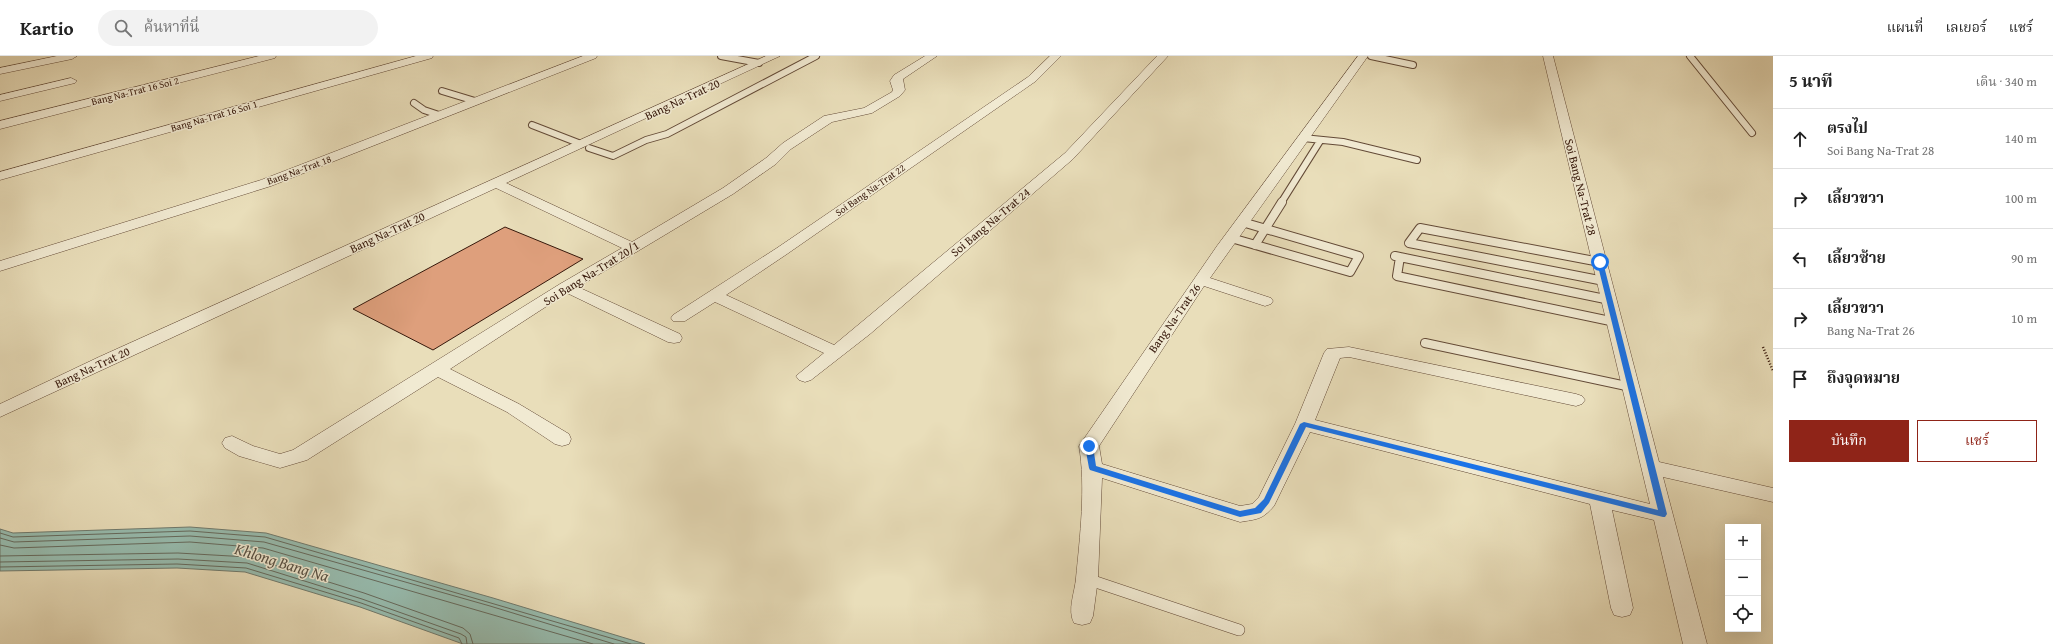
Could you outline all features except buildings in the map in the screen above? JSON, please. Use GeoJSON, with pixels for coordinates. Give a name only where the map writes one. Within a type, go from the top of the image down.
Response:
{"type":"FeatureCollection","features":[{"type":"Feature","properties":{"kind":"street"},"geometry":{"type":"LineString","coordinates":[[0,71],[72,56]]}},
{"type":"Feature","properties":{"kind":"street","name":"Bang Na-Trat 16 Soi 2"},"geometry":{"type":"LineString","coordinates":[[0,126],[270,56]]}},
{"type":"Feature","properties":{"kind":"street","name":"Bang Na-Trat 16 Soi 1"},"geometry":{"type":"LineString","coordinates":[[0,176],[428,56]]}},
{"type":"Feature","properties":{"kind":"street","name":"Bang Na-Trat 18"},"geometry":{"type":"LineString","coordinates":[[0,266],[266,183],[592,56]]}},
{"type":"Feature","properties":{"kind":"street","name":"Bang Na-Trat 20"},"geometry":{"type":"LineString","coordinates":[[0,411],[105,361],[495,183],[585,146],[775,56]]}},
{"type":"Feature","properties":{"kind":"street","name":"Soi Bang Na-Trat 20/1"},"geometry":{"type":"LineString","coordinates":[[232,444],[246,451],[280,461],[290,459],[437,370],[566,287],[728,191],[771,160],[787,146],[828,119],[868,111],[886,100],[899,90],[896,81],[898,78],[932,56]]}},
{"type":"Feature","properties":{"kind":"street","name":"Soi Bang Na-Trat 22"},"geometry":{"type":"LineString","coordinates":[[680,318],[782,251],[1032,79],[1056,56]]}},
{"type":"Feature","properties":{"kind":"street","name":"Soi Bang Na-Trat 24"},"geometry":{"type":"LineString","coordinates":[[805,376],[836,352],[1069,156],[1163,56]]}},
{"type":"Feature","properties":{"kind":"street","name":"Bang Na-Trat 26"},"geometry":{"type":"LineString","coordinates":[[1082,616],[1087,579],[1093,468],[1089,446],[1149,353],[1363,56]]}},
{"type":"Feature","properties":{"kind":"street","name":"Soi Bang Na-Trat 28"},"geometry":{"type":"LineString","coordinates":[[1548,56],[1695,644]]}},
{"type":"Feature","properties":{"kind":"street"},"geometry":{"type":"LineString","coordinates":[[0,98],[68,77],[92,102]]}},
{"type":"Feature","properties":{"kind":"street"},"geometry":{"type":"LineString","coordinates":[[495,183],[632,247]]}},
{"type":"Feature","properties":{"kind":"street"},"geometry":{"type":"LineString","coordinates":[[1201,280],[1265,301]]}},
{"type":"Feature","properties":{"kind":"street"},"geometry":{"type":"LineString","coordinates":[[566,287],[674,338]]}},
{"type":"Feature","properties":{"kind":"street"},"geometry":{"type":"LineString","coordinates":[[714,295],[836,352]]}},
{"type":"Feature","properties":{"kind":"street"},"geometry":{"type":"LineString","coordinates":[[1093,468],[1240,514],[1258,511],[1267,501],[1304,424],[1333,353],[1337,351],[1350,352],[1576,400]]}},
{"type":"Feature","properties":{"kind":"street"},"geometry":{"type":"LineString","coordinates":[[437,370],[514,408],[562,439]]}},
{"type":"Feature","properties":{"kind":"street"},"geometry":{"type":"LineString","coordinates":[[1304,424],[1663,514]]}},
{"type":"Feature","properties":{"kind":"street"},"geometry":{"type":"LineString","coordinates":[[1651,467],[1773,495]]}},
{"type":"Feature","properties":{"kind":"street"},"geometry":{"type":"LineString","coordinates":[[1599,498],[1622,608]]}},
{"type":"Feature","properties":{"kind":"lane"},"geometry":{"type":"LineString","coordinates":[[721,56],[759,63]]}},
{"type":"Feature","properties":{"kind":"lane"},"geometry":{"type":"LineString","coordinates":[[532,125],[603,154],[613,156],[646,140],[667,134],[816,56]]}},
{"type":"Feature","properties":{"kind":"lane"},"geometry":{"type":"LineString","coordinates":[[1371,56],[1413,65]]}},
{"type":"Feature","properties":{"kind":"lane"},"geometry":{"type":"LineString","coordinates":[[1690,56],[1752,133]]}},
{"type":"Feature","properties":{"kind":"lane"},"geometry":{"type":"LineString","coordinates":[[442,90],[475,101]]}},
{"type":"Feature","properties":{"kind":"lane"},"geometry":{"type":"LineString","coordinates":[[414,103],[424,110],[439,116]]}},
{"type":"Feature","properties":{"kind":"lane"},"geometry":{"type":"LineString","coordinates":[[1303,138],[1320,141],[1343,142],[1417,160]]}},
{"type":"Feature","properties":{"kind":"lane"},"geometry":{"type":"LineString","coordinates":[[1255,245],[1320,141]]}},
{"type":"Feature","properties":{"kind":"lane"},"geometry":{"type":"LineString","coordinates":[[1231,238],[1350,272],[1359,256],[1242,222]]}},
{"type":"Feature","properties":{"kind":"lane"},"geometry":{"type":"LineString","coordinates":[[1600,262],[1420,228],[1410,243],[1604,281]]}},
{"type":"Feature","properties":{"kind":"lane"},"geometry":{"type":"LineString","coordinates":[[1610,300],[1398,257],[1397,276],[1615,322]]}},
{"type":"Feature","properties":{"kind":"lane"},"geometry":{"type":"LineString","coordinates":[[1425,343],[1631,387]]}},
{"type":"Feature","properties":{"kind":"lane"},"geometry":{"type":"LineString","coordinates":[[1087,579],[1239,630]]}},
{"type":"Feature","properties":{"kind":"path"},"geometry":{"type":"LineString","coordinates":[[1763,347],[1773,371]]}},
{"type":"Feature","properties":{"kind":"water","name":"Khlong Bang Na"},"geometry":{"type":"Polygon","coordinates":[[[190,527],[266,533],[493,598],[645,644],[463,644],[360,607],[245,572],[177,568],[0,571],[0,529],[13,533],[190,527]]]}},
{"type":"Feature","properties":{"kind":"route"},"geometry":{"type":"LineString","coordinates":[[1089,446],[1093,468],[1240,514],[1258,511],[1267,501],[1304,424],[1663,514],[1600,262]]}}]}
